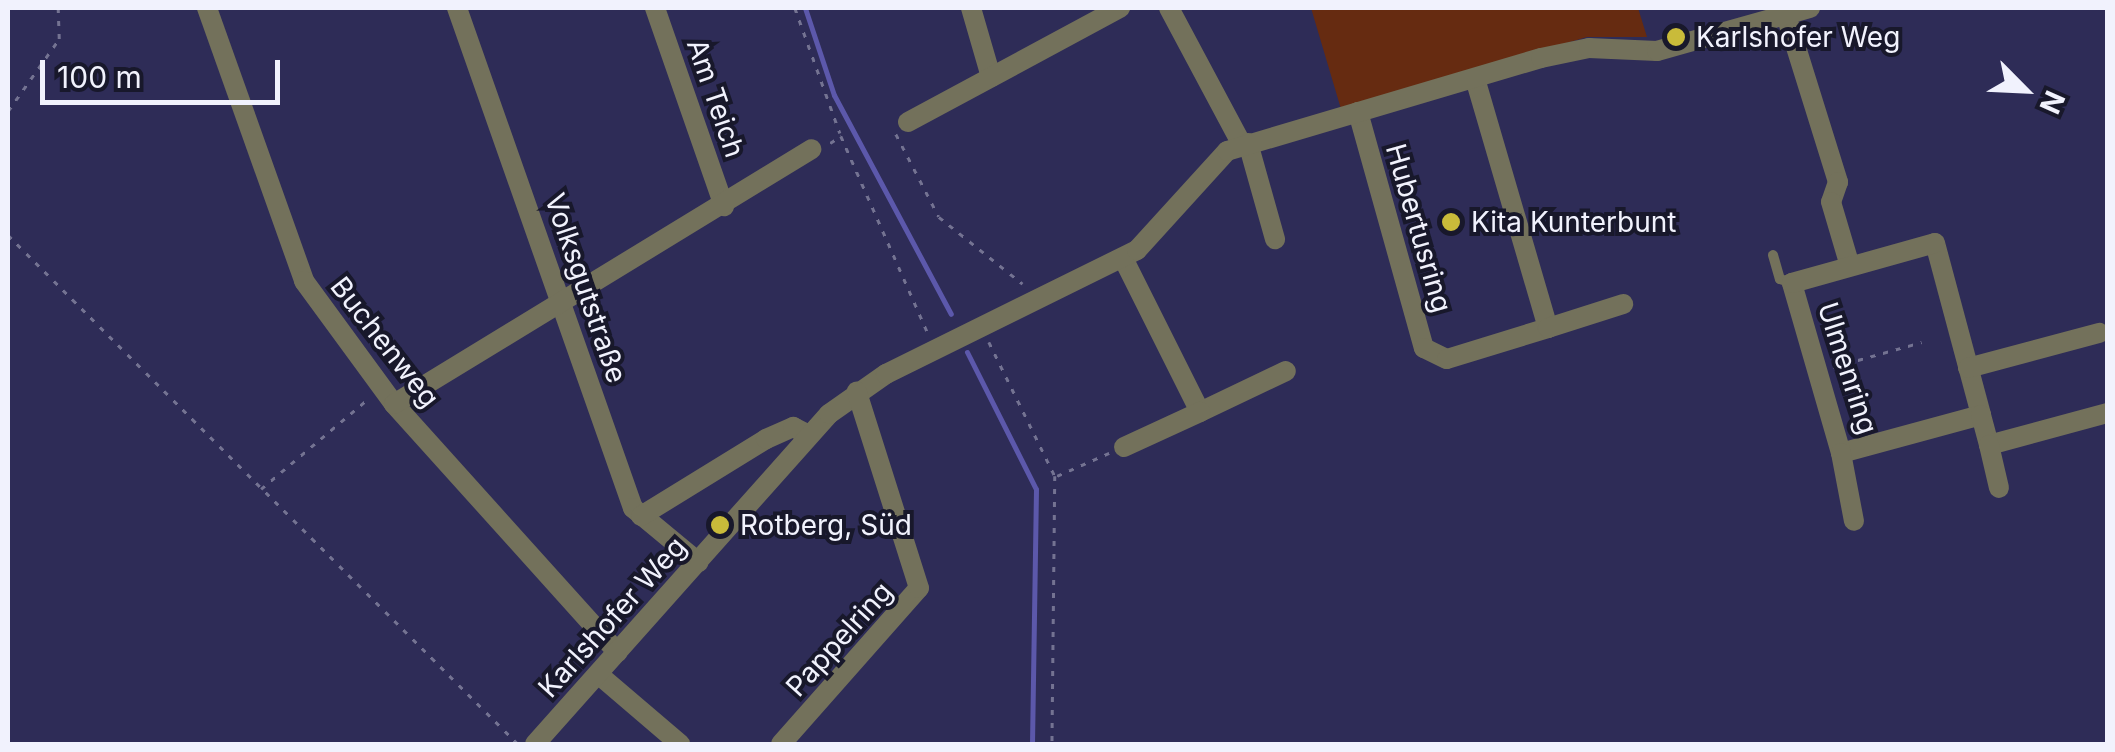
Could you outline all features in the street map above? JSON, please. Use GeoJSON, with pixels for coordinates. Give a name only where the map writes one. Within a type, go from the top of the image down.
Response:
{"type":"FeatureCollection","features":[{"type":"Feature","properties":{"kind":"street","name":"Buchenweg"},"geometry":{"type":"LineString","coordinates":[[207,8],[304,281],[388,396],[618,652]]}},
{"type":"Feature","properties":{"kind":"street","name":"Volksgutstraße"},"geometry":{"type":"LineString","coordinates":[[457,8],[640,516]]}},
{"type":"Feature","properties":{"kind":"street","name":"Am Teich"},"geometry":{"type":"LineString","coordinates":[[656,8],[724,206]]}},
{"type":"Feature","properties":{"kind":"street"},"geometry":{"type":"LineString","coordinates":[[971,8],[991,76]]}},
{"type":"Feature","properties":{"kind":"street"},"geometry":{"type":"LineString","coordinates":[[908,122],[1120,8]]}},
{"type":"Feature","properties":{"kind":"street"},"geometry":{"type":"LineString","coordinates":[[1169,8],[1245,144],[1274,239]]}},
{"type":"Feature","properties":{"kind":"street","name":"Karlshofer Weg"},"geometry":{"type":"LineString","coordinates":[[535,744],[807,434],[857,392],[1122,258],[1212,160],[1245,144],[1589,48],[1657,51],[1810,8]]}},
{"type":"Feature","properties":{"kind":"street","name":"Ulmenring"},"geometry":{"type":"LineString","coordinates":[[1786,14],[1838,182],[1831,202],[1850,266]]}},
{"type":"Feature","properties":{"kind":"street"},"geometry":{"type":"LineString","coordinates":[[1474,78],[1548,328]]}},
{"type":"Feature","properties":{"kind":"street","name":"Hubertusring"},"geometry":{"type":"LineString","coordinates":[[1358,112],[1424,348],[1447,358],[1623,304]]}},
{"type":"Feature","properties":{"kind":"street"},"geometry":{"type":"LineString","coordinates":[[388,396],[562,304],[810,149]]}},
{"type":"Feature","properties":{"kind":"street","name":"Ulmenring"},"geometry":{"type":"LineString","coordinates":[[1981,415],[1841,453],[1792,283],[1935,242],[1989,445],[1999,488]]}},
{"type":"Feature","properties":{"kind":"street"},"geometry":{"type":"LineString","coordinates":[[1122,258],[1200,412]]}},
{"type":"Feature","properties":{"kind":"street"},"geometry":{"type":"LineString","coordinates":[[1968,368],[2099,334]]}},
{"type":"Feature","properties":{"kind":"street"},"geometry":{"type":"LineString","coordinates":[[1124,447],[1286,371]]}},
{"type":"Feature","properties":{"kind":"street","name":"Pappelring"},"geometry":{"type":"LineString","coordinates":[[781,744],[919,588],[857,392]]}},
{"type":"Feature","properties":{"kind":"street"},"geometry":{"type":"LineString","coordinates":[[1989,445],[2108,413]]}},
{"type":"Feature","properties":{"kind":"street","name":"Karlshofer Weg"},"geometry":{"type":"LineString","coordinates":[[640,516],[766,439],[794,427],[807,434]]}},
{"type":"Feature","properties":{"kind":"street"},"geometry":{"type":"LineString","coordinates":[[1841,453],[1854,521]]}},
{"type":"Feature","properties":{"kind":"street"},"geometry":{"type":"LineString","coordinates":[[640,516],[698,562]]}},
{"type":"Feature","properties":{"kind":"street"},"geometry":{"type":"LineString","coordinates":[[598,674],[680,744]]}},
{"type":"Feature","properties":{"kind":"lane"},"geometry":{"type":"LineString","coordinates":[[1773,255],[1780,279],[1792,283]]}},
{"type":"Feature","properties":{"kind":"path"},"geometry":{"type":"LineString","coordinates":[[8,111],[58,39],[58,8]]}},
{"type":"Feature","properties":{"kind":"path"},"geometry":{"type":"LineString","coordinates":[[795,8],[842,136],[941,347]]}},
{"type":"Feature","properties":{"kind":"path"},"geometry":{"type":"LineString","coordinates":[[908,122],[896,143],[928,202],[1015,275],[1032,303]]}},
{"type":"Feature","properties":{"kind":"path"},"geometry":{"type":"LineString","coordinates":[[810,149],[842,136]]}},
{"type":"Feature","properties":{"kind":"path"},"geometry":{"type":"LineString","coordinates":[[8,236],[518,744]]}},
{"type":"Feature","properties":{"kind":"path"},"geometry":{"type":"LineString","coordinates":[[977,330],[1055,476],[1052,744]]}},
{"type":"Feature","properties":{"kind":"path"},"geometry":{"type":"LineString","coordinates":[[1818,371],[1922,342]]}},
{"type":"Feature","properties":{"kind":"path"},"geometry":{"type":"LineString","coordinates":[[261,489],[388,396]]}},
{"type":"Feature","properties":{"kind":"path"},"geometry":{"type":"LineString","coordinates":[[1055,476],[1124,447]]}},
{"type":"Feature","properties":{"kind":"shaded area"},"geometry":{"type":"Polygon","coordinates":[[[1311,8],[1638,8],[1647,37],[1587,37],[1341,109],[1311,8]]]}},
{"type":"Feature","properties":{"kind":"waterway"},"geometry":{"type":"LineString","coordinates":[[805,8],[834,95],[951,314]]}},
{"type":"Feature","properties":{"kind":"waterway"},"geometry":{"type":"LineString","coordinates":[[967,352],[1036,489],[1032,744]]}},
{"type":"Feature","properties":{"kind":"place","name":"Karlshofer Weg"},"geometry":{"type":"Point","coordinates":[1676,37]}},
{"type":"Feature","properties":{"kind":"place","name":"Kita Kunterbunt"},"geometry":{"type":"Point","coordinates":[1451,222]}},
{"type":"Feature","properties":{"kind":"place","name":"Rotberg, Süd"},"geometry":{"type":"Point","coordinates":[720,525]}}]}
